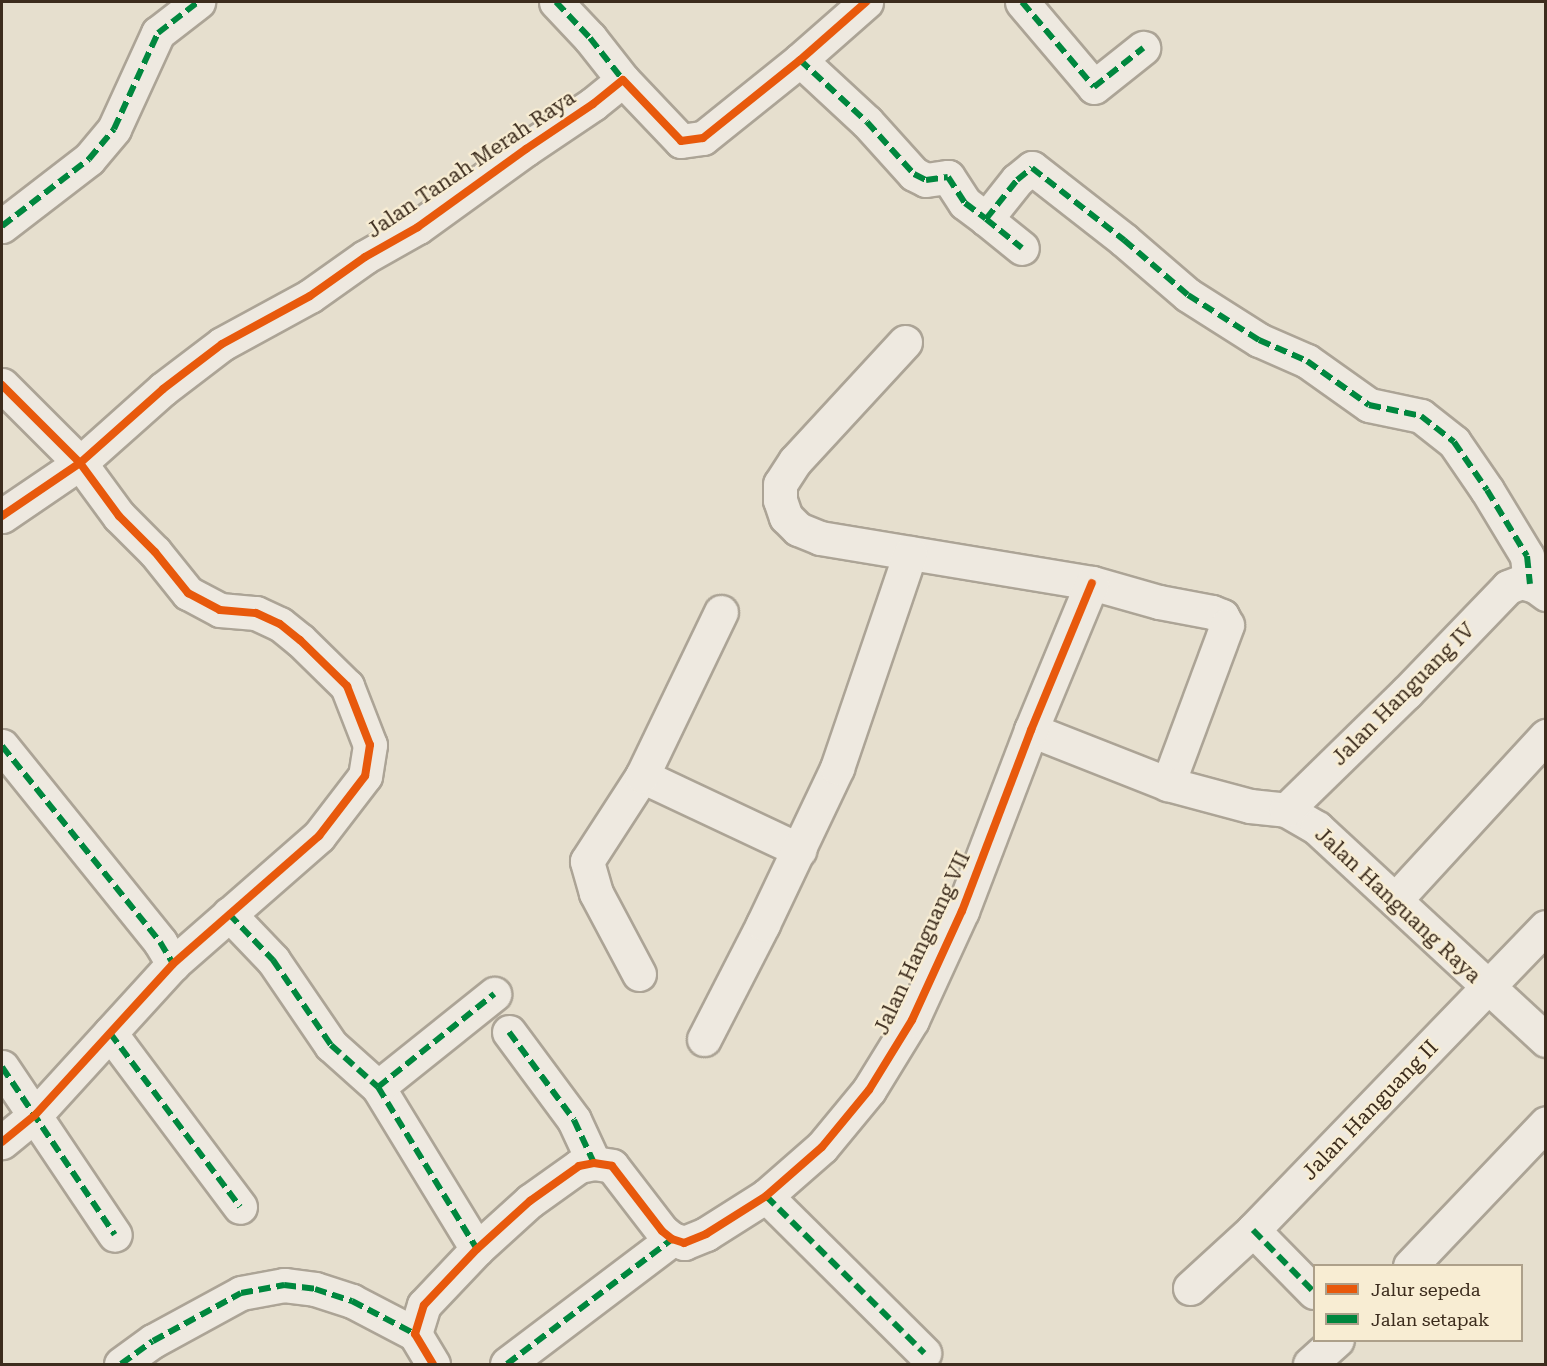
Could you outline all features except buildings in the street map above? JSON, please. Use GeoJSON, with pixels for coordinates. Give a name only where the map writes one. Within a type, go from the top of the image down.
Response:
{"type":"FeatureCollection","features":[{"type":"Feature","properties":{"kind":"street"},"geometry":{"type":"LineString","coordinates":[[2,226],[89,159],[114,129],[158,33],[198,2]]}},
{"type":"Feature","properties":{"kind":"street"},"geometry":{"type":"LineString","coordinates":[[556,2],[623,80],[681,141],[703,138],[800,60],[866,2]]}},
{"type":"Feature","properties":{"kind":"street"},"geometry":{"type":"LineString","coordinates":[[1022,2],[1094,87],[1143,48]]}},
{"type":"Feature","properties":{"kind":"street"},"geometry":{"type":"LineString","coordinates":[[800,60],[867,122],[914,174],[926,180],[948,177],[965,203],[1022,248]]}},
{"type":"Feature","properties":{"kind":"street","name":"Jalan Tanah Merah Raya"},"geometry":{"type":"LineString","coordinates":[[2,516],[80,463],[163,389],[222,344],[310,296],[364,257],[418,227],[593,104],[623,80]]}},
{"type":"Feature","properties":{"kind":"street"},"geometry":{"type":"LineString","coordinates":[[986,219],[1017,180],[1032,168],[1098,219],[1188,295],[1259,340],[1307,361],[1370,405],[1421,416],[1454,442],[1487,490],[1527,556],[1532,587]]}},
{"type":"Feature","properties":{"kind":"street"},"geometry":{"type":"LineString","coordinates":[[905,342],[795,461],[780,484],[780,500],[786,517],[798,529],[820,538],[1092,584],[1222,616],[1227,625],[1168,784]]}},
{"type":"Feature","properties":{"kind":"street"},"geometry":{"type":"LineString","coordinates":[[2,385],[80,463],[119,516],[155,552],[188,593],[220,610],[256,613],[280,624],[300,640],[347,686],[370,745],[365,776],[319,836],[174,964],[35,1114],[2,1142]]}},
{"type":"Feature","properties":{"kind":"street"},"geometry":{"type":"LineString","coordinates":[[704,1039],[799,850],[837,768],[910,553]]}},
{"type":"Feature","properties":{"kind":"street","name":"Jalan Hanguang VII"},"geometry":{"type":"LineString","coordinates":[[672,1239],[684,1243],[706,1234],[766,1196],[822,1147],[868,1090],[912,1020],[962,911],[1030,730],[1092,584]]}},
{"type":"Feature","properties":{"kind":"street","name":"Jalan Hanguang IV"},"geometry":{"type":"LineString","coordinates":[[1286,810],[1406,693],[1508,587],[1532,587]]}},
{"type":"Feature","properties":{"kind":"street"},"geometry":{"type":"LineString","coordinates":[[639,974],[596,893],[587,861],[642,776],[721,612]]}},
{"type":"Feature","properties":{"kind":"street","name":"Jalan Hanguang Raya"},"geometry":{"type":"LineString","coordinates":[[1030,730],[1168,784],[1250,806],[1286,810],[1317,828],[1545,1040]]}},
{"type":"Feature","properties":{"kind":"street"},"geometry":{"type":"LineString","coordinates":[[1395,900],[1545,736]]}},
{"type":"Feature","properties":{"kind":"street"},"geometry":{"type":"LineString","coordinates":[[2,746],[160,942],[174,964]]}},
{"type":"Feature","properties":{"kind":"street"},"geometry":{"type":"LineString","coordinates":[[642,776],[799,850]]}},
{"type":"Feature","properties":{"kind":"street"},"geometry":{"type":"LineString","coordinates":[[229,914],[273,960],[331,1045],[378,1087],[477,1249]]}},
{"type":"Feature","properties":{"kind":"street","name":"Jalan Hanguang II"},"geometry":{"type":"LineString","coordinates":[[1190,1288],[1253,1230],[1545,927]]}},
{"type":"Feature","properties":{"kind":"street"},"geometry":{"type":"LineString","coordinates":[[378,1087],[494,993]]}},
{"type":"Feature","properties":{"kind":"street"},"geometry":{"type":"LineString","coordinates":[[507,1365],[672,1239],[662,1231],[603,1165],[574,1120],[509,1032]]}},
{"type":"Feature","properties":{"kind":"street"},"geometry":{"type":"LineString","coordinates":[[110,1034],[240,1207]]}},
{"type":"Feature","properties":{"kind":"street"},"geometry":{"type":"LineString","coordinates":[[2,1067],[116,1235]]}},
{"type":"Feature","properties":{"kind":"street"},"geometry":{"type":"LineString","coordinates":[[1412,1264],[1545,1123]]}},
{"type":"Feature","properties":{"kind":"street"},"geometry":{"type":"LineString","coordinates":[[416,1334],[424,1305],[477,1249],[540,1194],[579,1166],[603,1165]]}},
{"type":"Feature","properties":{"kind":"street"},"geometry":{"type":"LineString","coordinates":[[766,1196],[924,1353]]}},
{"type":"Feature","properties":{"kind":"street"},"geometry":{"type":"LineString","coordinates":[[1253,1230],[1313,1291]]}},
{"type":"Feature","properties":{"kind":"street"},"geometry":{"type":"LineString","coordinates":[[121,1365],[153,1341],[241,1293],[284,1285],[315,1289],[352,1301],[416,1334],[433,1365]]}},
{"type":"Feature","properties":{"kind":"street"},"geometry":{"type":"LineString","coordinates":[[1310,1365],[1336,1342]]}},
{"type":"Feature","properties":{"kind":"marked path"},"geometry":{"type":"LineString","coordinates":[[2,226],[89,159],[114,129],[158,33],[198,2]]}},
{"type":"Feature","properties":{"kind":"marked path"},"geometry":{"type":"LineString","coordinates":[[556,2],[590,38],[623,80]]}},
{"type":"Feature","properties":{"kind":"marked path"},"geometry":{"type":"LineString","coordinates":[[1022,2],[1094,87],[1143,48]]}},
{"type":"Feature","properties":{"kind":"marked path"},"geometry":{"type":"LineString","coordinates":[[800,60],[867,122],[914,174],[926,180],[948,177],[965,203],[986,219],[1017,180],[1032,168],[1124,240],[1188,295],[1259,340],[1307,361],[1369,405],[1421,416],[1454,442],[1487,490],[1527,556],[1530,584]]}},
{"type":"Feature","properties":{"kind":"marked path"},"geometry":{"type":"LineString","coordinates":[[986,219],[1022,248]]}},
{"type":"Feature","properties":{"kind":"marked path"},"geometry":{"type":"LineString","coordinates":[[2,746],[160,942],[173,964]]}},
{"type":"Feature","properties":{"kind":"marked path"},"geometry":{"type":"LineString","coordinates":[[229,914],[273,960],[331,1045],[378,1087],[477,1249]]}},
{"type":"Feature","properties":{"kind":"marked path"},"geometry":{"type":"LineString","coordinates":[[378,1087],[494,994]]}},
{"type":"Feature","properties":{"kind":"marked path"},"geometry":{"type":"LineString","coordinates":[[509,1032],[574,1120],[594,1163]]}},
{"type":"Feature","properties":{"kind":"marked path"},"geometry":{"type":"LineString","coordinates":[[110,1033],[240,1207]]}},
{"type":"Feature","properties":{"kind":"marked path"},"geometry":{"type":"LineString","coordinates":[[2,1067],[115,1235]]}},
{"type":"Feature","properties":{"kind":"marked path"},"geometry":{"type":"LineString","coordinates":[[766,1196],[924,1353]]}},
{"type":"Feature","properties":{"kind":"marked path"},"geometry":{"type":"LineString","coordinates":[[1253,1230],[1313,1291]]}},
{"type":"Feature","properties":{"kind":"marked path"},"geometry":{"type":"LineString","coordinates":[[507,1364],[672,1239],[669,1237]]}},
{"type":"Feature","properties":{"kind":"marked path"},"geometry":{"type":"LineString","coordinates":[[121,1364],[153,1341],[241,1293],[284,1285],[315,1289],[352,1301],[415,1334]]}},
{"type":"Feature","properties":{"kind":"cycle path"},"geometry":{"type":"LineString","coordinates":[[2,516],[80,463],[163,389],[222,344],[310,296],[365,257],[418,227],[593,104],[623,80],[681,141],[703,138],[800,60],[866,2]]}},
{"type":"Feature","properties":{"kind":"cycle path"},"geometry":{"type":"LineString","coordinates":[[2,385],[80,463],[119,516],[155,552],[188,593],[220,610],[256,613],[280,624],[300,640],[347,686],[370,745],[365,776],[319,836],[173,964],[35,1115],[2,1142]]}},
{"type":"Feature","properties":{"kind":"cycle path"},"geometry":{"type":"LineString","coordinates":[[433,1364],[415,1334],[424,1305],[477,1249],[530,1201],[579,1166],[594,1163],[612,1166],[662,1231],[672,1239],[684,1243],[706,1234],[766,1196],[822,1147],[869,1090],[912,1020],[962,911],[1031,730],[1092,583]]}}]}
